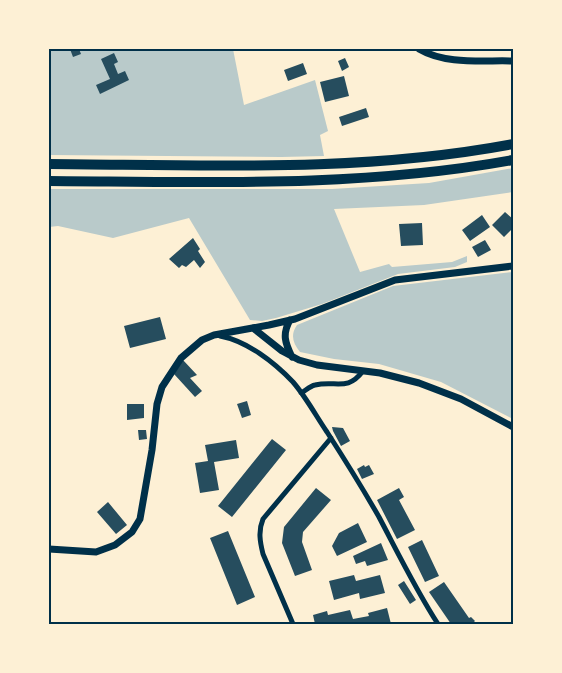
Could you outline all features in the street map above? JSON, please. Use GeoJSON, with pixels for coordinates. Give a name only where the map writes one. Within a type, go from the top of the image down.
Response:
{"type":"FeatureCollection","features":[{"type":"Feature","properties":{"kind":"highway"},"geometry":{"type":"LineString","coordinates":[[49,164],[326,165],[414,159],[513,144]]}},
{"type":"Feature","properties":{"kind":"highway"},"geometry":{"type":"LineString","coordinates":[[49,181],[327,181],[415,174],[513,160]]}},
{"type":"Feature","properties":{"kind":"street"},"geometry":{"type":"LineString","coordinates":[[419,49],[443,58],[513,61]]}},
{"type":"Feature","properties":{"kind":"street"},"geometry":{"type":"LineString","coordinates":[[49,550],[96,552],[115,545],[132,532],[140,519],[152,450],[157,404],[162,387],[181,358],[194,345],[214,334],[290,320],[395,280],[513,266]]}},
{"type":"Feature","properties":{"kind":"street"},"geometry":{"type":"LineString","coordinates":[[290,320],[284,335],[286,347],[292,357]]}},
{"type":"Feature","properties":{"kind":"street"},"geometry":{"type":"LineString","coordinates":[[253,328],[292,357],[317,365],[380,373],[444,391],[513,427]]}},
{"type":"Feature","properties":{"kind":"street"},"geometry":{"type":"LineString","coordinates":[[230,331],[236,340]]}},
{"type":"Feature","properties":{"kind":"street"},"geometry":{"type":"LineString","coordinates":[[214,334],[236,340],[260,354],[278,367],[301,393],[374,510],[406,571],[438,624]]}},
{"type":"Feature","properties":{"kind":"street"},"geometry":{"type":"LineString","coordinates":[[301,393],[314,385],[349,383],[356,380],[363,371]]}},
{"type":"Feature","properties":{"kind":"street"},"geometry":{"type":"LineString","coordinates":[[293,624],[263,554],[260,542],[260,525],[330,438]]}},
{"type":"Feature","properties":{"kind":"shaded area"},"geometry":{"type":"Polygon","coordinates":[[[49,49],[233,49],[244,105],[315,80],[328,131],[320,135],[324,156],[49,155],[49,49]]]}},
{"type":"Feature","properties":{"kind":"shaded area"},"geometry":{"type":"Polygon","coordinates":[[[513,168],[513,192],[424,205],[334,209],[360,272],[389,264],[392,267],[452,262],[467,256],[467,262],[455,267],[398,274],[322,304],[262,321],[250,320],[189,218],[113,238],[58,226],[49,227],[49,189],[332,189],[429,183],[513,168]]]}},
{"type":"Feature","properties":{"kind":"shaded area"},"geometry":{"type":"Polygon","coordinates":[[[513,272],[513,419],[441,382],[379,364],[334,359],[300,352],[294,342],[293,336],[297,325],[393,286],[513,272]]]}},
{"type":"Feature","properties":{"kind":"building"},"geometry":{"type":"Polygon","coordinates":[[[70,49],[79,49],[81,54],[73,57],[70,49]]]}},
{"type":"Feature","properties":{"kind":"building"},"geometry":{"type":"Polygon","coordinates":[[[114,53],[118,62],[114,64],[118,74],[125,71],[129,80],[100,94],[96,85],[110,79],[101,59],[114,53]]]}},
{"type":"Feature","properties":{"kind":"building"},"geometry":{"type":"Polygon","coordinates":[[[345,58],[349,67],[342,71],[338,61],[345,58]]]}},
{"type":"Feature","properties":{"kind":"building"},"geometry":{"type":"Polygon","coordinates":[[[303,63],[307,74],[288,81],[284,70],[303,63]]]}},
{"type":"Feature","properties":{"kind":"building"},"geometry":{"type":"Polygon","coordinates":[[[344,76],[349,96],[325,102],[320,82],[344,76]]]}},
{"type":"Feature","properties":{"kind":"building"},"geometry":{"type":"Polygon","coordinates":[[[366,108],[369,117],[342,126],[339,117],[366,108]]]}},
{"type":"Feature","properties":{"kind":"building"},"geometry":{"type":"Polygon","coordinates":[[[505,212],[513,219],[513,228],[504,237],[492,225],[505,212]]]}},
{"type":"Feature","properties":{"kind":"building"},"geometry":{"type":"Polygon","coordinates":[[[482,215],[490,227],[470,241],[462,230],[482,215]]]}},
{"type":"Feature","properties":{"kind":"building"},"geometry":{"type":"Polygon","coordinates":[[[422,223],[423,245],[401,246],[399,224],[422,223]]]}},
{"type":"Feature","properties":{"kind":"building"},"geometry":{"type":"Polygon","coordinates":[[[193,238],[205,262],[200,268],[194,260],[186,267],[182,265],[179,268],[169,259],[193,238]]]}},
{"type":"Feature","properties":{"kind":"building"},"geometry":{"type":"Polygon","coordinates":[[[485,240],[491,250],[478,257],[472,247],[485,240]]]}},
{"type":"Feature","properties":{"kind":"building"},"geometry":{"type":"Polygon","coordinates":[[[160,317],[166,339],[130,348],[124,326],[160,317]]]}},
{"type":"Feature","properties":{"kind":"building"},"geometry":{"type":"Polygon","coordinates":[[[183,360],[197,375],[190,378],[202,391],[195,397],[174,374],[183,360]]]}},
{"type":"Feature","properties":{"kind":"building"},"geometry":{"type":"Polygon","coordinates":[[[247,401],[251,415],[242,418],[237,404],[247,401]]]}},
{"type":"Feature","properties":{"kind":"building"},"geometry":{"type":"Polygon","coordinates":[[[127,404],[144,404],[144,418],[127,420],[127,404]]]}},
{"type":"Feature","properties":{"kind":"building"},"geometry":{"type":"Polygon","coordinates":[[[332,427],[343,428],[350,441],[341,446],[332,427]]]}},
{"type":"Feature","properties":{"kind":"building"},"geometry":{"type":"Polygon","coordinates":[[[138,430],[146,430],[147,439],[139,440],[138,430]]]}},
{"type":"Feature","properties":{"kind":"building"},"geometry":{"type":"Polygon","coordinates":[[[272,439],[286,450],[232,517],[218,506],[272,439]]]}},
{"type":"Feature","properties":{"kind":"building"},"geometry":{"type":"Polygon","coordinates":[[[236,440],[239,458],[214,462],[219,490],[200,493],[195,463],[208,461],[205,445],[236,440]]]}},
{"type":"Feature","properties":{"kind":"building"},"geometry":{"type":"Polygon","coordinates":[[[364,465],[365,467],[369,465],[374,474],[362,479],[357,469],[364,465]]]}},
{"type":"Feature","properties":{"kind":"building"},"geometry":{"type":"Polygon","coordinates":[[[316,488],[331,500],[303,532],[302,542],[312,570],[295,576],[282,543],[284,527],[316,488]]]}},
{"type":"Feature","properties":{"kind":"building"},"geometry":{"type":"Polygon","coordinates":[[[399,488],[404,497],[399,500],[415,530],[397,539],[377,500],[399,488]]]}},
{"type":"Feature","properties":{"kind":"building"},"geometry":{"type":"Polygon","coordinates":[[[108,502],[127,525],[116,534],[97,512],[108,502]]]}},
{"type":"Feature","properties":{"kind":"building"},"geometry":{"type":"Polygon","coordinates":[[[358,523],[367,542],[337,556],[332,546],[339,533],[358,523]]]}},
{"type":"Feature","properties":{"kind":"building"},"geometry":{"type":"Polygon","coordinates":[[[228,531],[255,597],[237,605],[210,538],[228,531]]]}},
{"type":"Feature","properties":{"kind":"building"},"geometry":{"type":"Polygon","coordinates":[[[422,540],[439,576],[425,582],[408,547],[422,540]]]}},
{"type":"Feature","properties":{"kind":"building"},"geometry":{"type":"Polygon","coordinates":[[[381,543],[388,560],[367,566],[365,561],[356,564],[353,556],[381,543]]]}},
{"type":"Feature","properties":{"kind":"building"},"geometry":{"type":"Polygon","coordinates":[[[354,575],[356,581],[380,575],[385,593],[360,599],[359,593],[334,600],[329,581],[354,575]]]}},
{"type":"Feature","properties":{"kind":"building"},"geometry":{"type":"Polygon","coordinates":[[[404,581],[416,600],[410,604],[398,585],[404,581]]]}},
{"type":"Feature","properties":{"kind":"building"},"geometry":{"type":"Polygon","coordinates":[[[444,582],[469,618],[471,617],[475,621],[474,624],[451,624],[429,592],[444,582]]]}},
{"type":"Feature","properties":{"kind":"building"},"geometry":{"type":"Polygon","coordinates":[[[387,608],[391,624],[315,624],[313,615],[327,611],[328,615],[350,610],[353,619],[369,616],[368,613],[387,608]]]}}]}
